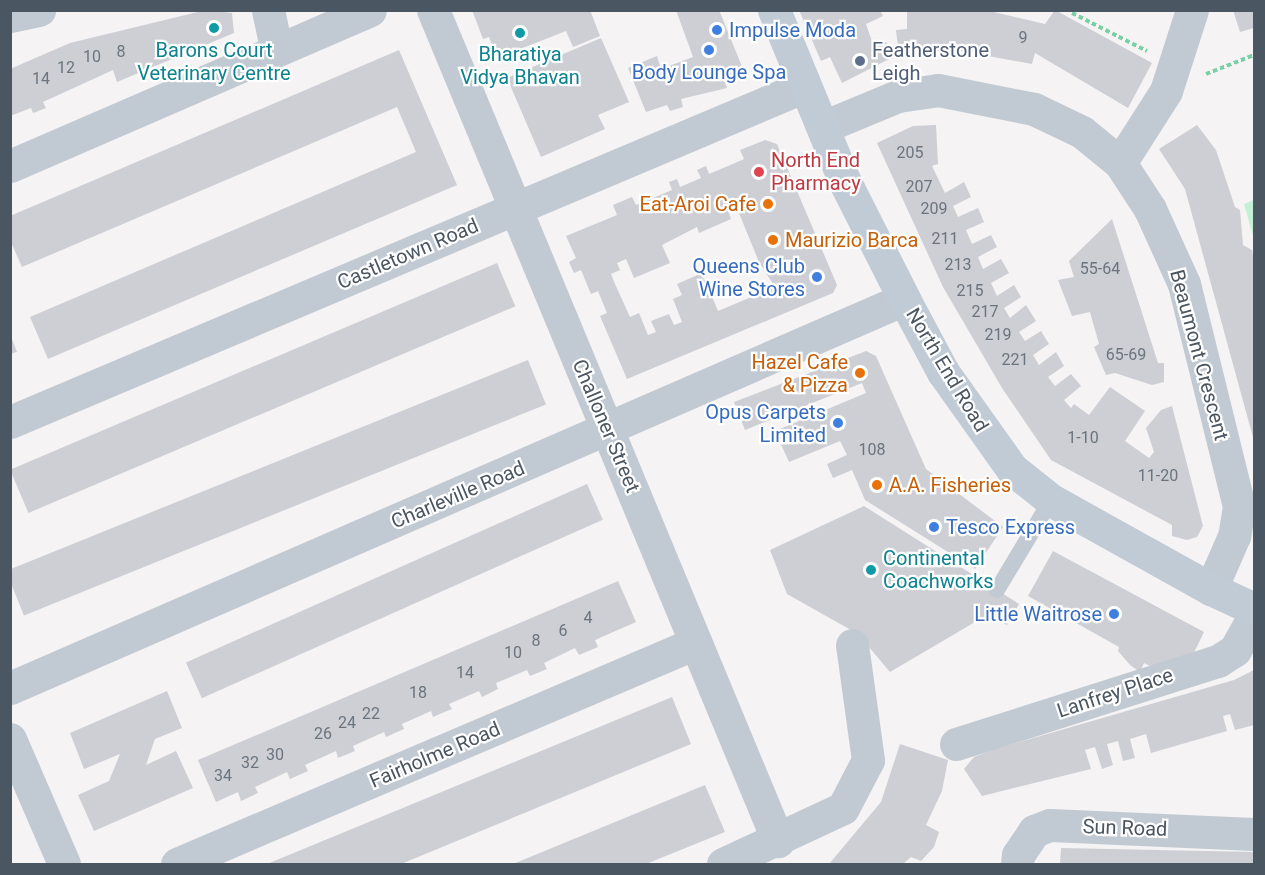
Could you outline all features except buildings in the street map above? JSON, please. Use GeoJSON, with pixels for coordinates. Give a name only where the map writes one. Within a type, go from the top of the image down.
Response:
{"type":"FeatureCollection","features":[{"type":"Feature","properties":{"kind":"main road","name":"North End Road"},"geometry":{"type":"LineString","coordinates":[[774,10],[845,182],[904,299],[943,372],[981,429],[1012,469],[1051,500],[1210,589],[1254,609]]}},
{"type":"Feature","properties":{"kind":"street"},"geometry":{"type":"LineString","coordinates":[[10,16],[39,10]]}},
{"type":"Feature","properties":{"kind":"street"},"geometry":{"type":"LineString","coordinates":[[268,10],[276,48]]}},
{"type":"Feature","properties":{"kind":"street"},"geometry":{"type":"LineString","coordinates":[[10,166],[276,48],[370,10]]}},
{"type":"Feature","properties":{"kind":"street","name":"Challoner Street"},"geometry":{"type":"LineString","coordinates":[[433,10],[608,430],[693,644],[777,841]]}},
{"type":"Feature","properties":{"kind":"street"},"geometry":{"type":"LineString","coordinates":[[1120,163],[1172,72],[1192,10]]}},
{"type":"Feature","properties":{"kind":"street","name":"Castletown Road"},"geometry":{"type":"LineString","coordinates":[[10,422],[805,86]]}},
{"type":"Feature","properties":{"kind":"street","name":"Beaumont Crescent"},"geometry":{"type":"LineString","coordinates":[[823,127],[898,96],[938,90],[1034,109],[1082,132],[1120,163],[1150,209],[1184,284],[1239,506],[1234,536],[1210,589]]}},
{"type":"Feature","properties":{"kind":"street","name":"Charleville Road"},"geometry":{"type":"LineString","coordinates":[[10,688],[608,430],[904,299]]}},
{"type":"Feature","properties":{"kind":"street","name":"Lanfrey Place"},"geometry":{"type":"LineString","coordinates":[[956,744],[1218,661],[1235,650],[1254,616]]}},
{"type":"Feature","properties":{"kind":"street","name":"Fairholme Road"},"geometry":{"type":"LineString","coordinates":[[177,864],[693,644]]}},
{"type":"Feature","properties":{"kind":"street"},"geometry":{"type":"LineString","coordinates":[[723,864],[777,841],[843,808],[868,760],[852,645]]}},
{"type":"Feature","properties":{"kind":"street"},"geometry":{"type":"LineString","coordinates":[[10,739],[64,864]]}},
{"type":"Feature","properties":{"kind":"street","name":"Sun Road"},"geometry":{"type":"LineString","coordinates":[[1017,864],[1018,855],[1034,831],[1050,825],[1254,834]]}},
{"type":"Feature","properties":{"kind":"lane"},"geometry":{"type":"LineString","coordinates":[[998,590],[1051,500]]}},
{"type":"Feature","properties":{"kind":"path"},"geometry":{"type":"LineString","coordinates":[[1072,13],[1172,72],[1216,73],[1254,55]]}},
{"type":"Feature","properties":{"kind":"green space"},"geometry":{"type":"Polygon","coordinates":[[[1254,200],[1254,239],[1244,204],[1254,200]]]}},
{"type":"Feature","properties":{"kind":"place","name":"Barons Court Veterinary Centre"},"geometry":{"type":"Point","coordinates":[214,28]}},
{"type":"Feature","properties":{"kind":"place","name":"Impulse Moda"},"geometry":{"type":"Point","coordinates":[717,30]}},
{"type":"Feature","properties":{"kind":"place","name":"Bharatiya Vidya Bhavan"},"geometry":{"type":"Point","coordinates":[520,33]}},
{"type":"Feature","properties":{"kind":"place","name":"Body Lounge Spa"},"geometry":{"type":"Point","coordinates":[709,50]}},
{"type":"Feature","properties":{"kind":"place","name":"Featherstone Leigh"},"geometry":{"type":"Point","coordinates":[860,61]}},
{"type":"Feature","properties":{"kind":"place","name":"North End Pharmacy"},"geometry":{"type":"Point","coordinates":[759,172]}},
{"type":"Feature","properties":{"kind":"place","name":"Eat-Aroi Cafe"},"geometry":{"type":"Point","coordinates":[768,204]}},
{"type":"Feature","properties":{"kind":"place","name":"Maurizio Barca"},"geometry":{"type":"Point","coordinates":[773,240]}},
{"type":"Feature","properties":{"kind":"place","name":"Queens Club Wine Stores"},"geometry":{"type":"Point","coordinates":[817,277]}},
{"type":"Feature","properties":{"kind":"place","name":"Hazel Cafe & Pizza"},"geometry":{"type":"Point","coordinates":[860,373]}},
{"type":"Feature","properties":{"kind":"place","name":"Opus Carpets Limited"},"geometry":{"type":"Point","coordinates":[838,423]}},
{"type":"Feature","properties":{"kind":"place","name":"A.A. Fisheries"},"geometry":{"type":"Point","coordinates":[877,485]}},
{"type":"Feature","properties":{"kind":"place","name":"Tesco Express"},"geometry":{"type":"Point","coordinates":[934,527]}},
{"type":"Feature","properties":{"kind":"place","name":"Continental Coachworks"},"geometry":{"type":"Point","coordinates":[871,570]}},
{"type":"Feature","properties":{"kind":"place","name":"Little Waitrose"},"geometry":{"type":"Point","coordinates":[1114,614]}}]}
